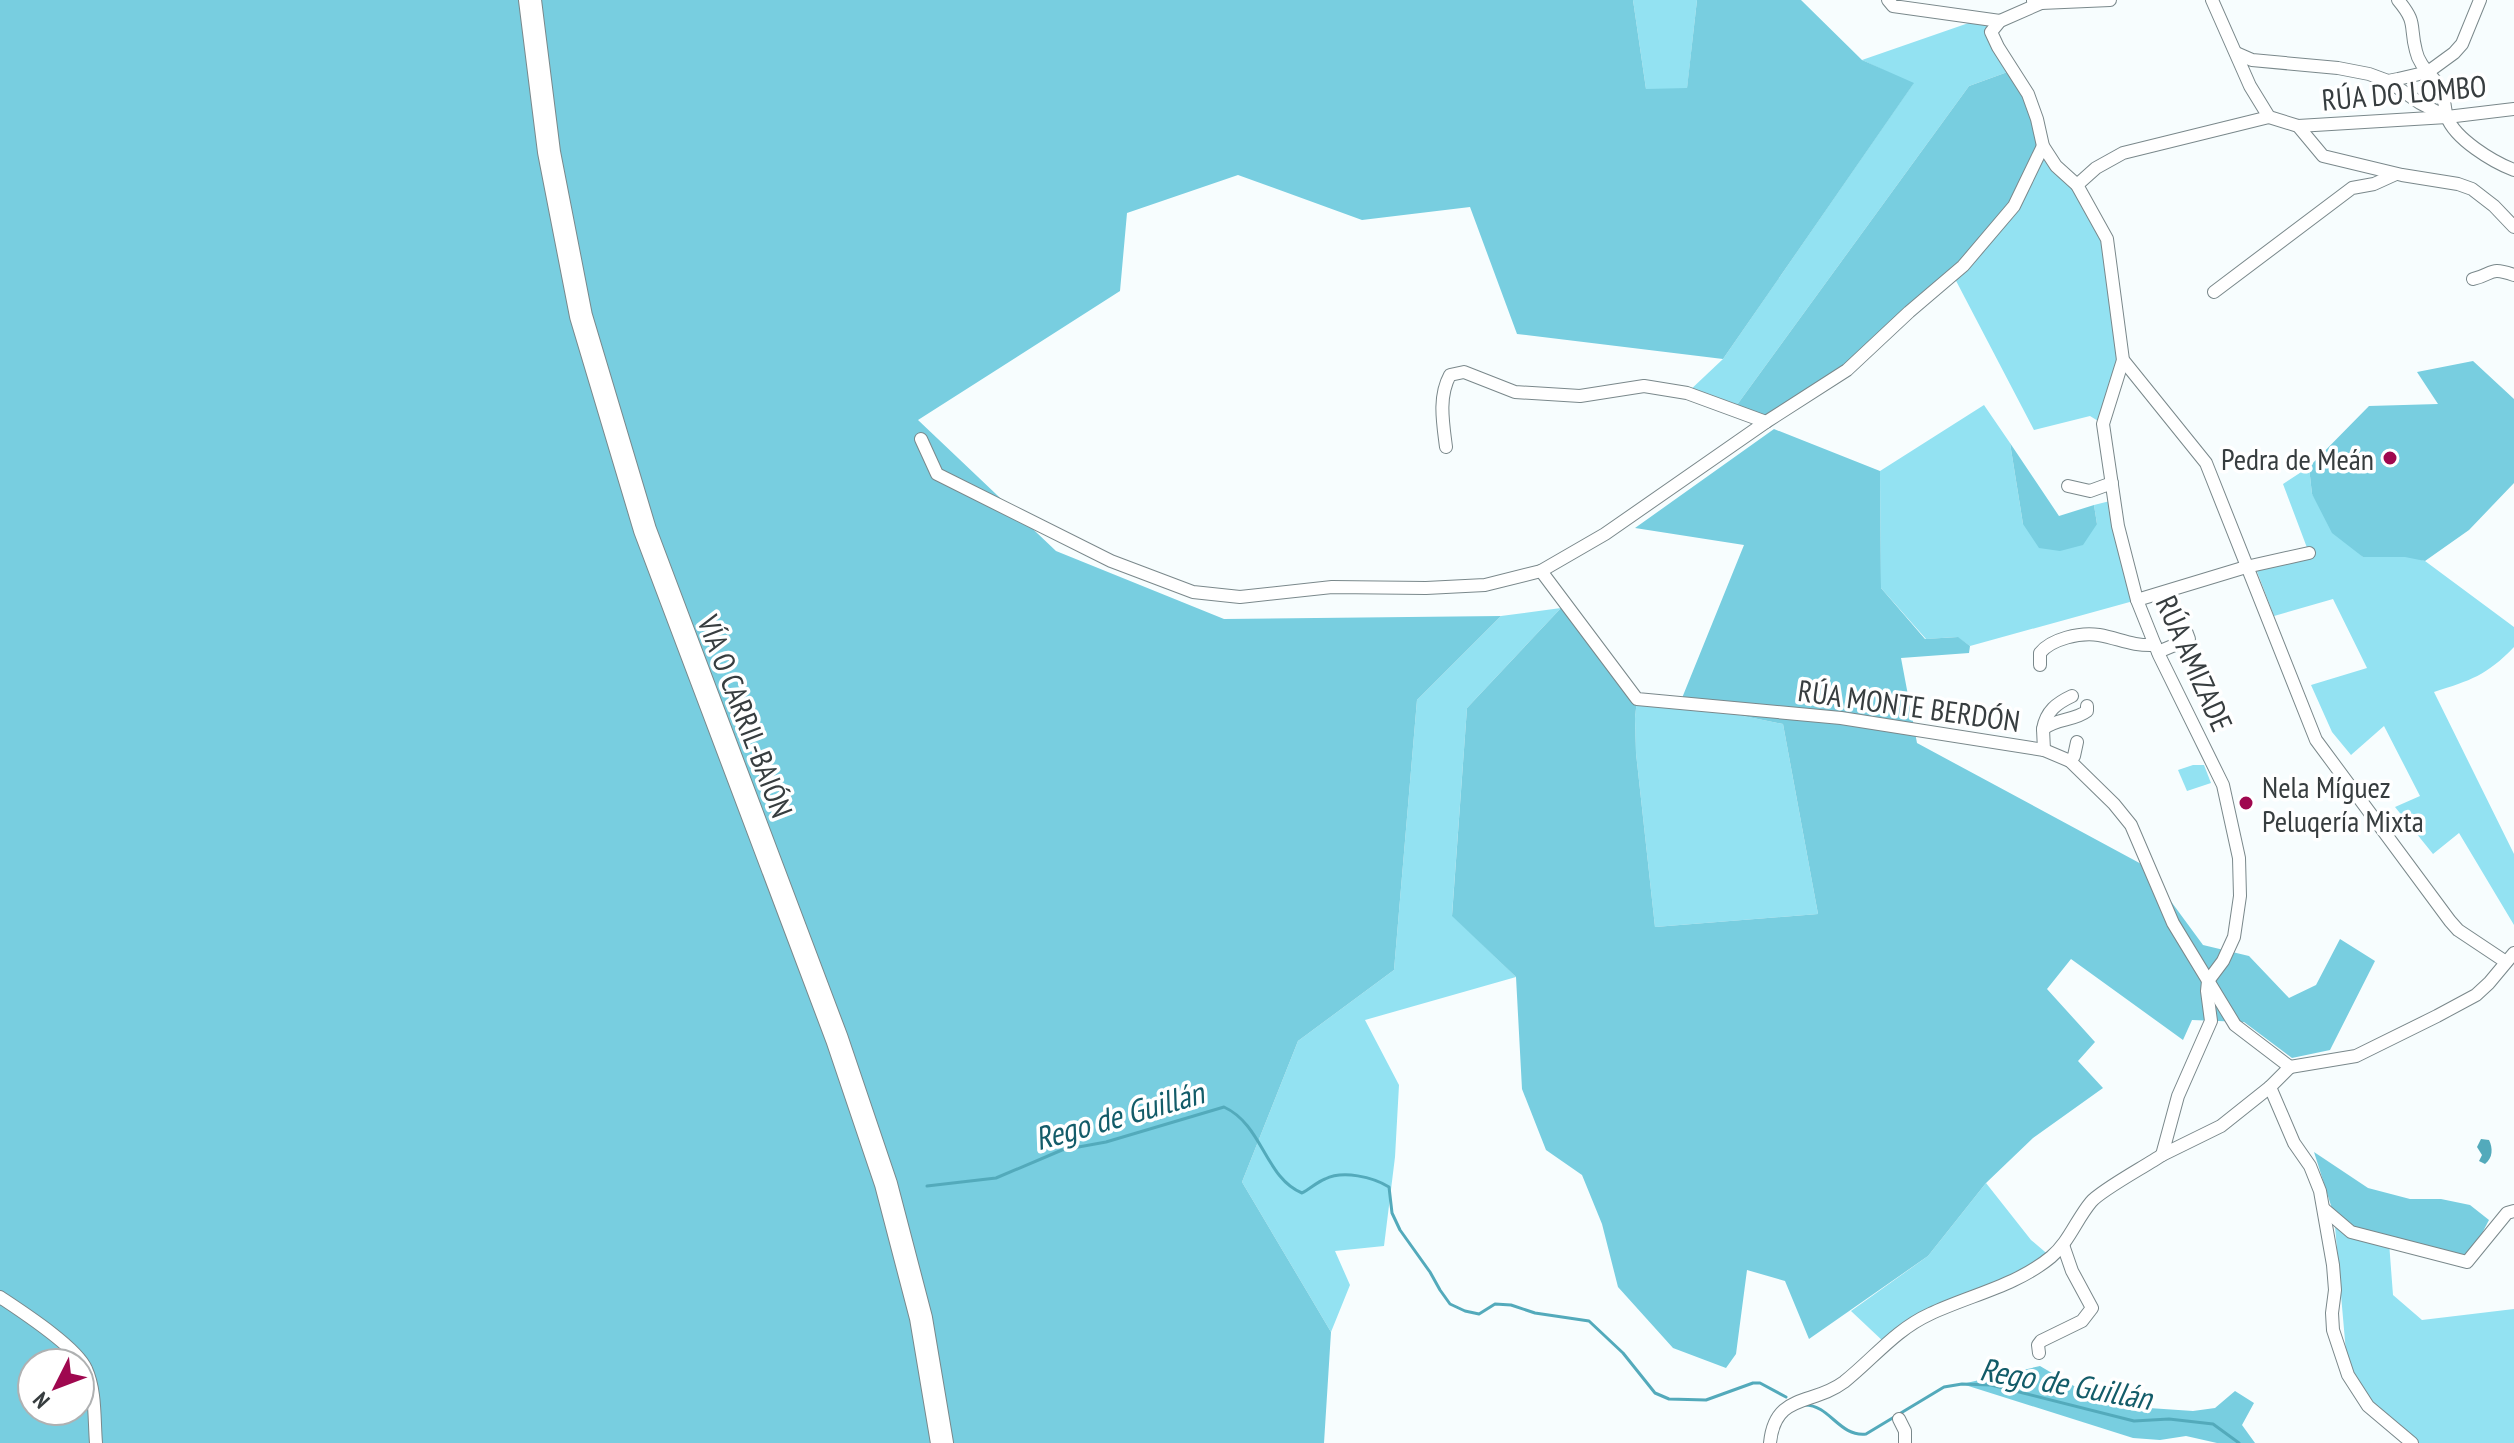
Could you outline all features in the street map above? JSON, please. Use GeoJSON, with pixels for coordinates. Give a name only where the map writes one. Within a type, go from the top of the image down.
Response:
{"type":"FeatureCollection","features":[{"type":"Feature","properties":{"kind":"highway","name":"VÍA O CARRIL-BAIÓN"},"geometry":{"type":"LineString","coordinates":[[530,0],[549,152],[581,316],[645,530],[837,1039],[886,1184],[921,1318],[942,1443]]}},
{"type":"Feature","properties":{"kind":"street"},"geometry":{"type":"LineString","coordinates":[[1888,0],[1893,6],[2000,21]]}},
{"type":"Feature","properties":{"kind":"street"},"geometry":{"type":"LineString","coordinates":[[1770,1443],[1772,1426],[1790,1405],[1825,1393],[1843,1382],[1906,1327],[2000,1286],[2051,1257],[2063,1245],[2092,1200],[2162,1155],[2221,1126],[2290,1067],[2356,1056],[2476,995],[2510,958],[2458,930],[2316,740],[2206,463],[2123,360],[2107,239],[2077,185],[2056,166],[2043,146],[2028,94],[1991,32],[2000,21],[2036,2],[2110,0]]}},
{"type":"Feature","properties":{"kind":"street"},"geometry":{"type":"LineString","coordinates":[[2212,0],[2250,86],[2269,117]]}},
{"type":"Feature","properties":{"kind":"street"},"geometry":{"type":"LineString","coordinates":[[2398,0],[2411,15],[2416,51],[2445,98],[2447,117],[2453,128],[2492,160],[2514,170]]}},
{"type":"Feature","properties":{"kind":"street"},"geometry":{"type":"LineString","coordinates":[[2388,81],[2428,72],[2454,53],[2462,44],[2480,0]]}},
{"type":"Feature","properties":{"kind":"street"},"geometry":{"type":"LineString","coordinates":[[2236,53],[2252,60],[2369,74],[2388,81],[2447,117]]}},
{"type":"Feature","properties":{"kind":"street","name":"RÚA DO LOMBO"},"geometry":{"type":"LineString","coordinates":[[2298,126],[2447,117],[2514,109]]}},
{"type":"Feature","properties":{"kind":"street"},"geometry":{"type":"LineString","coordinates":[[2077,185],[2096,168],[2123,153],[2269,117],[2298,126],[2323,156],[2472,189],[2514,227]]}},
{"type":"Feature","properties":{"kind":"street"},"geometry":{"type":"LineString","coordinates":[[921,439],[937,474],[1111,561],[1193,592],[1240,597],[1332,587],[1485,585],[1541,571],[1605,534],[1847,370],[1963,266],[2014,206],[2043,146]]}},
{"type":"Feature","properties":{"kind":"street"},"geometry":{"type":"LineString","coordinates":[[2214,292],[2352,188],[2374,184],[2396,174]]}},
{"type":"Feature","properties":{"kind":"street"},"geometry":{"type":"LineString","coordinates":[[2473,279],[2488,271],[2498,270],[2514,275]]}},
{"type":"Feature","properties":{"kind":"street","name":"RÚA AMIZADE"},"geometry":{"type":"LineString","coordinates":[[2123,360],[2103,424],[2118,526],[2137,600],[2156,648],[2223,785],[2239,858],[2240,896],[2234,937],[2223,961],[2208,981]]}},
{"type":"Feature","properties":{"kind":"street"},"geometry":{"type":"LineString","coordinates":[[1446,447],[1443,388],[1450,375],[1464,372],[1515,392],[1580,396],[1644,386],[1687,393],[1766,422]]}},
{"type":"Feature","properties":{"kind":"street"},"geometry":{"type":"LineString","coordinates":[[2068,486],[2090,491],[2112,483]]}},
{"type":"Feature","properties":{"kind":"street"},"geometry":{"type":"LineString","coordinates":[[2137,600],[2246,567],[2309,553]]}},
{"type":"Feature","properties":{"kind":"street","name":"RÚA MONTE BERDÓN"},"geometry":{"type":"LineString","coordinates":[[1541,571],[1637,699],[1841,718],[2044,750],[2070,761],[2131,825],[2173,923],[2235,1025],[2290,1067]]}},
{"type":"Feature","properties":{"kind":"street"},"geometry":{"type":"LineString","coordinates":[[2040,665],[2040,653],[2051,642],[2096,634],[2131,645],[2156,648],[2189,639],[2186,631]]}},
{"type":"Feature","properties":{"kind":"street"},"geometry":{"type":"LineString","coordinates":[[2044,750],[2044,720],[2052,709],[2072,696]]}},
{"type":"Feature","properties":{"kind":"street"},"geometry":{"type":"LineString","coordinates":[[2043,729],[2059,719],[2084,714],[2087,706]]}},
{"type":"Feature","properties":{"kind":"street"},"geometry":{"type":"LineString","coordinates":[[2070,761],[2077,742]]}},
{"type":"Feature","properties":{"kind":"street"},"geometry":{"type":"LineString","coordinates":[[2162,1155],[2178,1096],[2211,1021],[2208,981]]}},
{"type":"Feature","properties":{"kind":"street"},"geometry":{"type":"LineString","coordinates":[[2270,1087],[2294,1143],[2310,1166],[2324,1209],[2335,1290],[2333,1330],[2348,1375],[2368,1406],[2412,1443]]}},
{"type":"Feature","properties":{"kind":"street"},"geometry":{"type":"LineString","coordinates":[[2324,1209],[2351,1232],[2467,1262],[2507,1213],[2514,1211]]}},
{"type":"Feature","properties":{"kind":"street"},"geometry":{"type":"LineString","coordinates":[[2039,1353],[2041,1341],[2082,1321],[2092,1308],[2072,1271],[2063,1245]]}},
{"type":"Feature","properties":{"kind":"street"},"geometry":{"type":"LineString","coordinates":[[0,1297],[66,1345],[85,1367],[92,1393],[96,1443]]}},
{"type":"Feature","properties":{"kind":"street"},"geometry":{"type":"LineString","coordinates":[[1899,1419],[1905,1431],[1905,1443]]}},
{"type":"Feature","properties":{"kind":"shaded area"},"geometry":{"type":"Polygon","coordinates":[[[0,0],[1633,0],[1646,89],[1687,88],[1697,0],[1801,0],[1862,60],[1914,83],[1723,359],[1517,334],[1470,207],[1362,220],[1238,175],[1127,213],[1120,291],[918,420],[1056,551],[1224,619],[1501,616],[1417,700],[1394,970],[1298,1041],[1242,1182],[1331,1332],[1324,1443],[0,1443],[0,0]]]}},
{"type":"Feature","properties":{"kind":"shaded area"},"geometry":{"type":"Polygon","coordinates":[[[1633,0],[1697,0],[1687,89],[1646,89],[1633,0]]]}},
{"type":"Feature","properties":{"kind":"shaded area"},"geometry":{"type":"Polygon","coordinates":[[[1983,18],[2013,70],[1969,86],[1734,409],[1687,393],[1723,359],[1913,84],[1862,60],[1983,18]]]}},
{"type":"Feature","properties":{"kind":"shaded area"},"geometry":{"type":"Polygon","coordinates":[[[2013,70],[2043,146],[2014,206],[1952,275],[1847,370],[1766,422],[1734,409],[1969,86],[2013,70]]]}},
{"type":"Feature","properties":{"kind":"shaded area"},"geometry":{"type":"Polygon","coordinates":[[[2043,146],[2077,185],[2107,239],[2123,360],[2103,424],[2090,416],[2034,430],[1953,275],[2043,146]]]}},
{"type":"Feature","properties":{"kind":"shaded area"},"geometry":{"type":"Polygon","coordinates":[[[2473,361],[2514,399],[2514,483],[2469,530],[2425,561],[2405,557],[2363,557],[2332,533],[2312,494],[2309,467],[2369,406],[2438,404],[2417,372],[2473,361]]]}},
{"type":"Feature","properties":{"kind":"shaded area"},"geometry":{"type":"Polygon","coordinates":[[[1984,405],[2010,443],[2023,524],[2097,524],[2094,505],[2114,500],[2137,600],[1970,646],[1957,637],[1926,639],[1881,588],[1880,471],[1984,405]]]}},
{"type":"Feature","properties":{"kind":"shaded area"},"geometry":{"type":"Polygon","coordinates":[[[1774,429],[1880,471],[1881,588],[1925,639],[1958,637],[1970,646],[1969,653],[1901,658],[1917,743],[2145,866],[2203,945],[2249,956],[2289,998],[2316,985],[2340,939],[2375,961],[2330,1050],[2292,1058],[2244,1022],[2192,1020],[2183,1040],[2071,959],[2047,989],[2095,1042],[2078,1061],[2103,1088],[2033,1138],[1986,1183],[1928,1256],[1809,1339],[1785,1281],[1747,1270],[1736,1354],[1726,1368],[1673,1348],[1618,1287],[1602,1224],[1582,1175],[1546,1150],[1522,1089],[1516,977],[1452,916],[1467,708],[1561,608],[1637,699],[1636,753],[1655,927],[1818,914],[1783,724],[1680,703],[1744,545],[1635,528],[1774,429]]]}},
{"type":"Feature","properties":{"kind":"shaded area"},"geometry":{"type":"Polygon","coordinates":[[[2010,443],[2059,516],[2094,505],[2097,524],[2083,545],[2060,551],[2039,548],[2023,524],[2010,443]]]}},
{"type":"Feature","properties":{"kind":"shaded area"},"geometry":{"type":"Polygon","coordinates":[[[2309,467],[2312,494],[2363,557],[2406,555],[2425,561],[2514,627],[2514,647],[2495,665],[2468,680],[2434,692],[2514,854],[2514,925],[2459,833],[2433,854],[2395,807],[2420,796],[2384,726],[2351,755],[2332,732],[2311,685],[2367,668],[2333,599],[2274,616],[2256,569],[2309,553],[2283,484],[2309,467]]]}},
{"type":"Feature","properties":{"kind":"shaded area"},"geometry":{"type":"Polygon","coordinates":[[[1561,608],[1467,708],[1452,915],[1516,977],[1365,1020],[1399,1085],[1395,1157],[1384,1246],[1335,1251],[1350,1285],[1331,1332],[1242,1182],[1298,1041],[1394,970],[1417,700],[1501,616],[1561,608]]]}},
{"type":"Feature","properties":{"kind":"shaded area"},"geometry":{"type":"Polygon","coordinates":[[[1637,699],[1680,703],[1783,724],[1818,914],[1655,927],[1636,753],[1637,699]]]}},
{"type":"Feature","properties":{"kind":"shaded area"},"geometry":{"type":"Polygon","coordinates":[[[2204,765],[2211,783],[2187,791],[2178,770],[2204,765]]]}},
{"type":"Feature","properties":{"kind":"shaded area"},"geometry":{"type":"Polygon","coordinates":[[[2481,1139],[2489,1140],[2491,1146],[2491,1156],[2485,1164],[2479,1161],[2482,1155],[2477,1147],[2481,1139]]]}},
{"type":"Feature","properties":{"kind":"shaded area"},"geometry":{"type":"Polygon","coordinates":[[[2314,1152],[2368,1188],[2410,1199],[2441,1199],[2470,1205],[2489,1220],[2467,1262],[2351,1232],[2334,1215],[2314,1152]]]}},
{"type":"Feature","properties":{"kind":"shaded area"},"geometry":{"type":"Polygon","coordinates":[[[1986,1183],[2031,1240],[2051,1257],[1885,1343],[1851,1311],[1928,1256],[1986,1183]]]}},
{"type":"Feature","properties":{"kind":"shaded area"},"geometry":{"type":"Polygon","coordinates":[[[2334,1215],[2389,1242],[2393,1295],[2422,1320],[2514,1309],[2514,1443],[2412,1443],[2368,1406],[2348,1375],[2334,1215]]]}},
{"type":"Feature","properties":{"kind":"shaded area"},"geometry":{"type":"Polygon","coordinates":[[[2040,1366],[2074,1386],[2111,1391],[2149,1408],[2193,1411],[2215,1408],[2235,1391],[2254,1403],[2242,1425],[2255,1443],[2217,1443],[2186,1436],[2160,1440],[2133,1438],[1962,1384],[2040,1366]]]}},
{"type":"Feature","properties":{"kind":"waterway","name":"Rego de Guillán"},"geometry":{"type":"LineString","coordinates":[[927,1186],[996,1178],[1062,1150],[1106,1142],[1224,1107],[1247,1126],[1280,1176],[1302,1193],[1322,1180],[1340,1175],[1375,1180],[1389,1187],[1392,1213],[1400,1230],[1450,1304],[1479,1314],[1495,1304],[1511,1305],[1535,1313],[1589,1321],[1623,1353],[1655,1393],[1669,1399],[1706,1400],[1753,1383],[1760,1383],[1786,1397]]}},
{"type":"Feature","properties":{"kind":"waterway","name":"Rego de Guillán"},"geometry":{"type":"LineString","coordinates":[[1805,1405],[1821,1410],[1849,1431],[1866,1434],[1944,1387],[1991,1385],[2134,1421],[2169,1419],[2213,1424],[2239,1443]]}},
{"type":"Feature","properties":{"kind":"place","name":"Pedra de Meán"},"geometry":{"type":"Point","coordinates":[2390,458]}},
{"type":"Feature","properties":{"kind":"place","name":"Nela Míguez Peluqería Mixta"},"geometry":{"type":"Point","coordinates":[2246,803]}}]}
